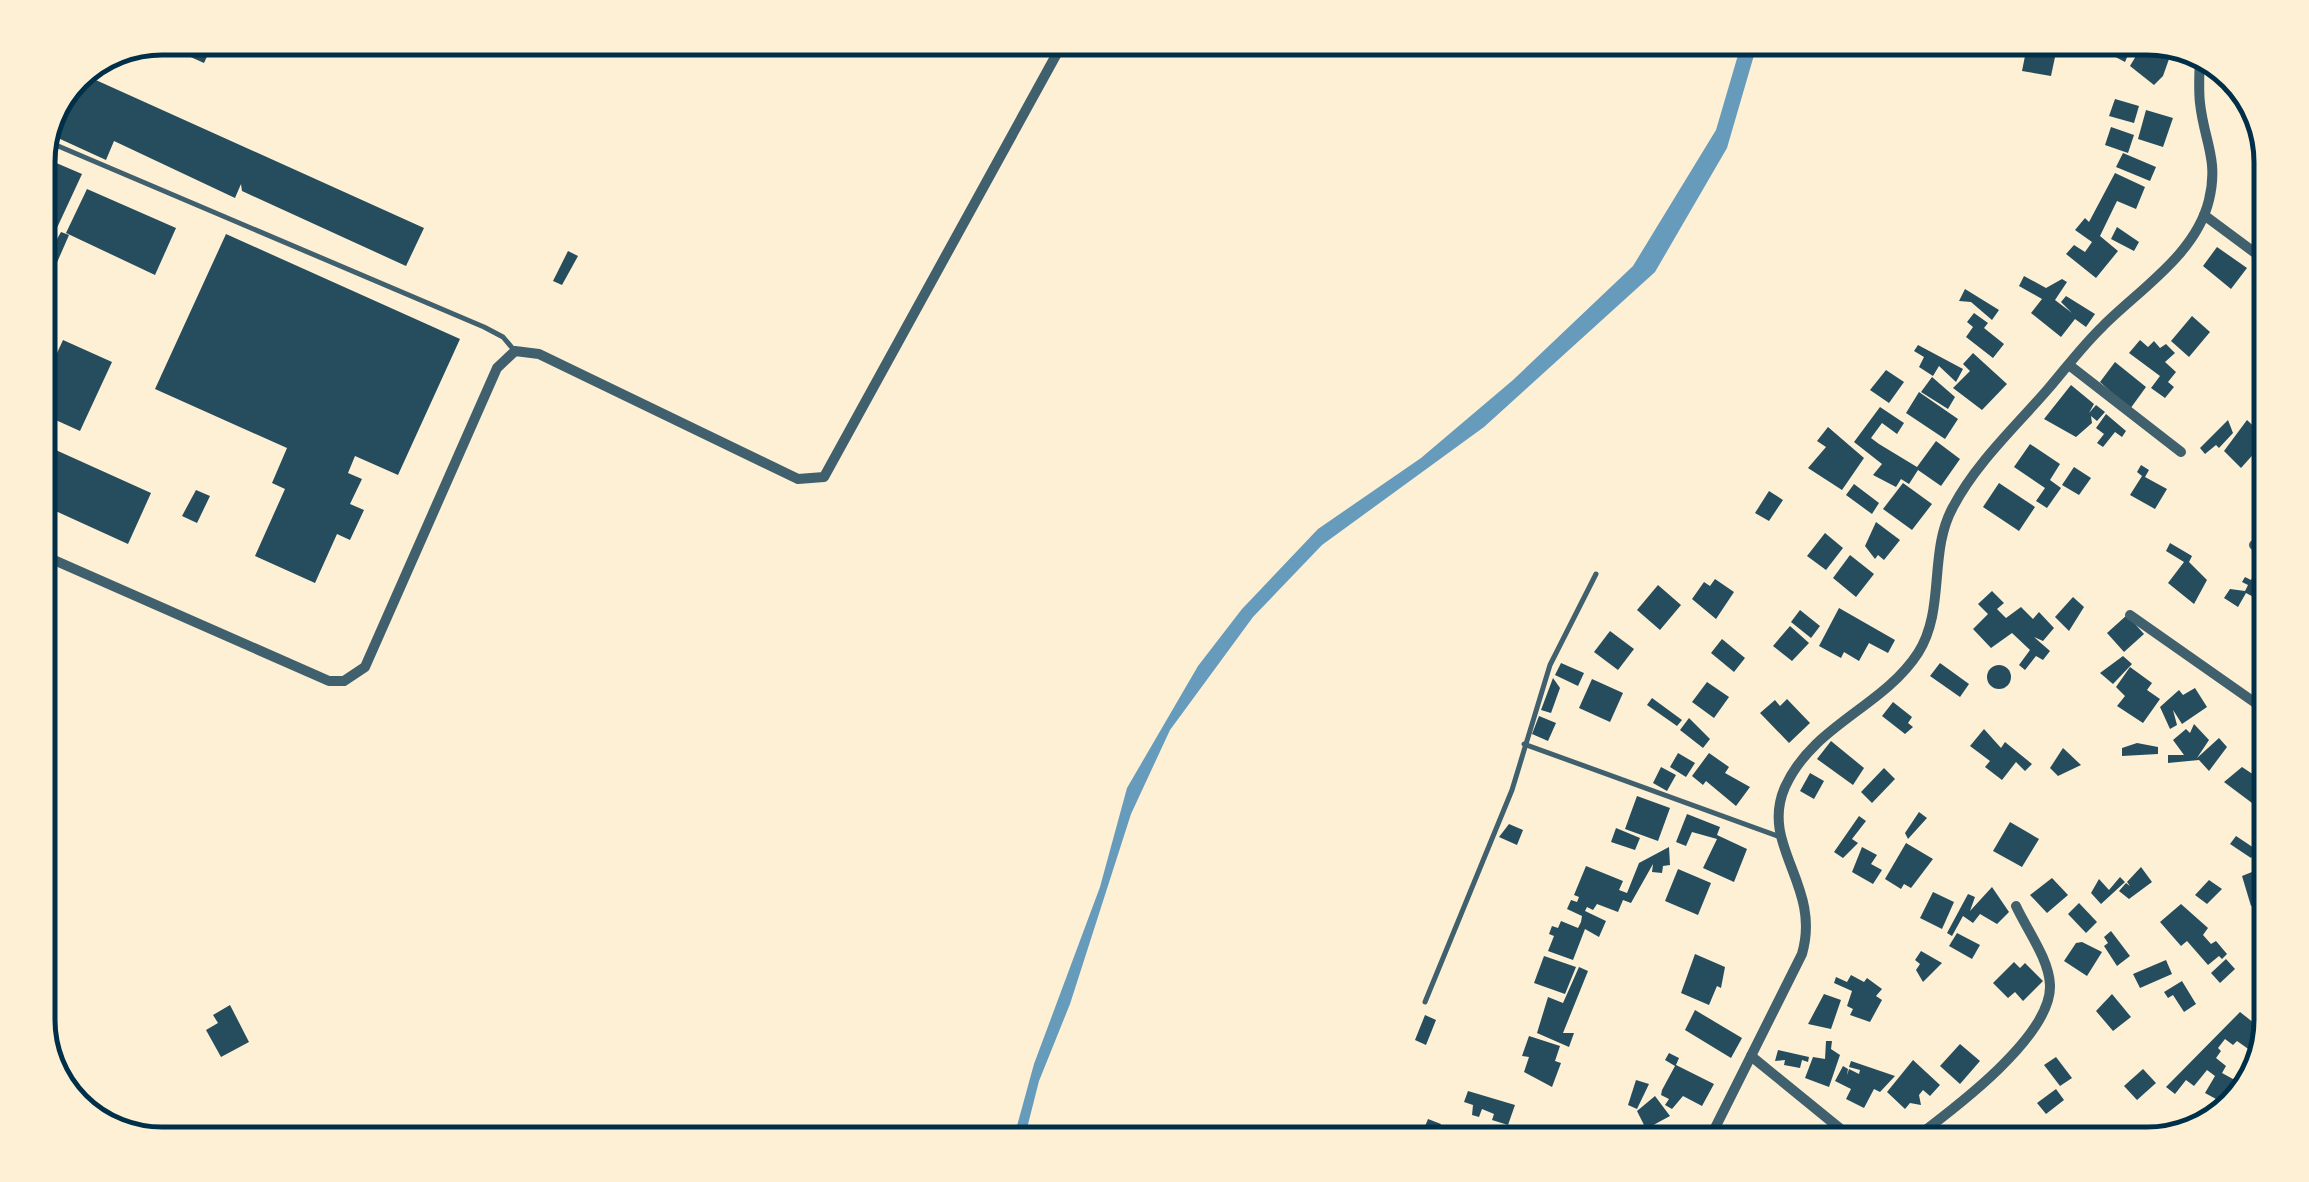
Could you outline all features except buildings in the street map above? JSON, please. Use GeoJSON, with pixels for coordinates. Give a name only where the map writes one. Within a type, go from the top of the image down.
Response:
{"type":"FeatureCollection","features":[{"type":"Feature","properties":{"kind":"street"},"geometry":{"type":"LineString","coordinates":[[55,561],[329,682],[344,682],[365,667],[497,368],[515,352],[539,354],[798,479],[824,477],[1057,55]]}},
{"type":"Feature","properties":{"kind":"street"},"geometry":{"type":"LineString","coordinates":[[1715,1127],[1802,954],[1809,929],[1800,884],[1780,838],[1778,809],[1791,775],[1831,729],[1910,664],[1929,633],[1944,526],[1986,460],[2101,327],[2162,273],[2204,216],[2215,162],[2200,102],[2200,70]]}},
{"type":"Feature","properties":{"kind":"street"},"geometry":{"type":"LineString","coordinates":[[2204,216],[2254,252]]}},
{"type":"Feature","properties":{"kind":"street"},"geometry":{"type":"LineString","coordinates":[[2069,366],[2181,452]]}},
{"type":"Feature","properties":{"kind":"street"},"geometry":{"type":"LineString","coordinates":[[2130,615],[2254,702]]}},
{"type":"Feature","properties":{"kind":"street"},"geometry":{"type":"LineString","coordinates":[[1927,1127],[1994,1070],[2046,1009],[2050,980],[2016,906]]}},
{"type":"Feature","properties":{"kind":"street"},"geometry":{"type":"LineString","coordinates":[[1751,1056],[1838,1127]]}},
{"type":"Feature","properties":{"kind":"lane"},"geometry":{"type":"LineString","coordinates":[[57,145],[484,327],[503,336],[515,352]]}},
{"type":"Feature","properties":{"kind":"lane"},"geometry":{"type":"LineString","coordinates":[[1425,1002],[1512,790],[1550,665],[1596,574]]}},
{"type":"Feature","properties":{"kind":"lane"},"geometry":{"type":"LineString","coordinates":[[1524,744],[1780,838]]}},
{"type":"Feature","properties":{"kind":"water"},"geometry":{"type":"Polygon","coordinates":[[[1738,55],[1754,55],[1727,148],[1655,272],[1484,427],[1322,545],[1253,617],[1170,730],[1131,814],[1070,1004],[1039,1081],[1027,1127],[1017,1127],[1034,1064],[1100,887],[1127,788],[1198,666],[1242,609],[1318,529],[1421,458],[1513,380],[1633,266],[1716,130],[1738,55]]]}}]}
